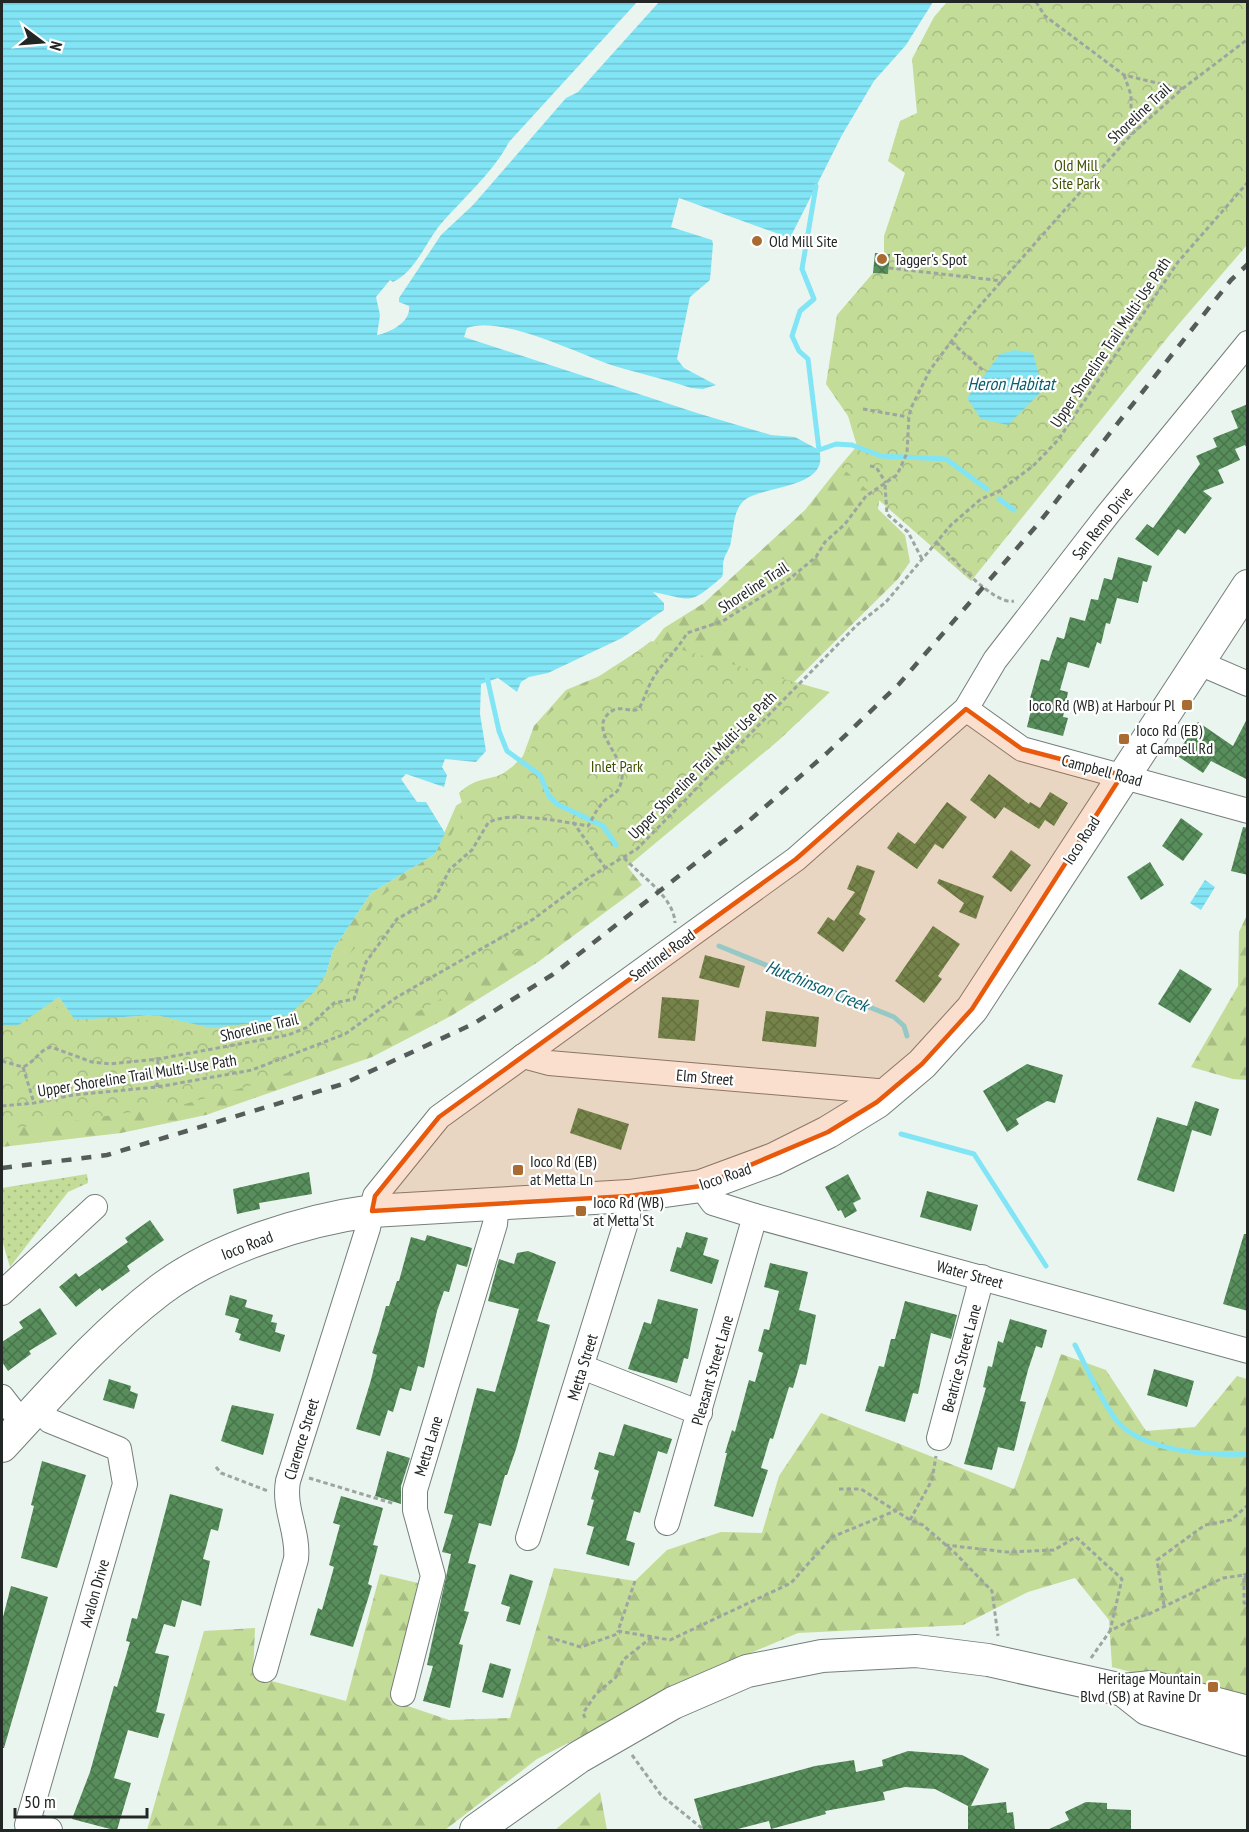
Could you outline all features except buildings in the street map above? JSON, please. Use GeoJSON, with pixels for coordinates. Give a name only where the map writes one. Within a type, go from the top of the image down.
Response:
{"type":"FeatureCollection","features":[{"type":"Feature","properties":{"kind":"main road","name":"Ioco Road"},"geometry":{"type":"LineString","coordinates":[[2,1446],[107,1335],[162,1288],[213,1259],[270,1236],[339,1215],[372,1211],[497,1201],[629,1196],[701,1186],[774,1159],[828,1132],[889,1092],[922,1064],[972,1010],[1122,775],[1248,586]]}},
{"type":"Feature","properties":{"kind":"main road"},"geometry":{"type":"LineString","coordinates":[[476,1830],[595,1747],[672,1702],[747,1671],[822,1656],[916,1651],[988,1660],[1123,1690],[1152,1687],[1248,1712]]}},
{"type":"Feature","properties":{"kind":"main road"},"geometry":{"type":"LineString","coordinates":[[1123,1690],[1147,1709],[1248,1740]]}},
{"type":"Feature","properties":{"kind":"street","name":"San Remo Drive"},"geometry":{"type":"LineString","coordinates":[[966,709],[995,660],[1037,605],[1248,343]]}},
{"type":"Feature","properties":{"kind":"street"},"geometry":{"type":"LineString","coordinates":[[1197,663],[1248,684]]}},
{"type":"Feature","properties":{"kind":"street","name":"Campbell Road"},"geometry":{"type":"LineString","coordinates":[[966,709],[1022,749],[1248,810]]}},
{"type":"Feature","properties":{"kind":"street","name":"Sentinel Road"},"geometry":{"type":"LineString","coordinates":[[372,1211],[375,1196],[439,1117],[796,859],[966,709]]}},
{"type":"Feature","properties":{"kind":"street","name":"Elm Street"},"geometry":{"type":"LineString","coordinates":[[523,1056],[549,1063],[889,1092]]}},
{"type":"Feature","properties":{"kind":"street","name":"Water Street"},"geometry":{"type":"LineString","coordinates":[[701,1186],[713,1203],[755,1216],[1248,1351]]}},
{"type":"Feature","properties":{"kind":"street","name":"Metta Street"},"geometry":{"type":"LineString","coordinates":[[528,1538],[628,1216],[629,1196]]}},
{"type":"Feature","properties":{"kind":"street","name":"Metta Lane"},"geometry":{"type":"LineString","coordinates":[[403,1694],[433,1576],[415,1510],[415,1490],[495,1224],[497,1201]]}},
{"type":"Feature","properties":{"kind":"street"},"geometry":{"type":"LineString","coordinates":[[2,1293],[95,1207]]}},
{"type":"Feature","properties":{"kind":"street","name":"Clarence Street"},"geometry":{"type":"LineString","coordinates":[[265,1670],[296,1559],[297,1544],[288,1483],[372,1211]]}},
{"type":"Feature","properties":{"kind":"street","name":"Pleasant Street Lane"},"geometry":{"type":"LineString","coordinates":[[667,1523],[755,1216]]}},
{"type":"Feature","properties":{"kind":"street","name":"Beatrice Street Lane"},"geometry":{"type":"LineString","coordinates":[[939,1438],[982,1277]]}},
{"type":"Feature","properties":{"kind":"street"},"geometry":{"type":"LineString","coordinates":[[582,1367],[700,1413]]}},
{"type":"Feature","properties":{"kind":"street"},"geometry":{"type":"LineString","coordinates":[[2,1396],[30,1416]]}},
{"type":"Feature","properties":{"kind":"street","name":"Avalon Drive"},"geometry":{"type":"LineString","coordinates":[[30,1416],[50,1421],[119,1449],[125,1484],[39,1828]]}},
{"type":"Feature","properties":{"kind":"path"},"geometry":{"type":"LineString","coordinates":[[1036,2],[1045,16],[1124,75],[1182,89]]}},
{"type":"Feature","properties":{"kind":"path","name":"Shoreline Trail"},"geometry":{"type":"LineString","coordinates":[[23,1067],[34,1062],[44,1049],[51,1047],[104,1064],[158,1059],[288,1035],[308,1027],[334,1003],[354,999],[366,962],[397,919],[435,897],[450,869],[472,850],[485,827],[492,820],[518,818],[573,822],[588,826],[597,809],[616,794],[623,776],[622,767],[604,735],[603,728],[608,714],[617,709],[639,709],[655,675],[678,650],[687,633],[723,621],[788,580],[816,557],[825,542],[844,524],[866,496],[897,475],[907,453],[908,417],[930,370],[951,342],[1131,135],[1182,89],[1248,39]]}},
{"type":"Feature","properties":{"kind":"path"},"geometry":{"type":"LineString","coordinates":[[1124,75],[1131,95],[1131,135]]}},
{"type":"Feature","properties":{"kind":"path","name":"Upper Shoreline Trail Multi-Use Path"},"geometry":{"type":"LineString","coordinates":[[2,1106],[34,1103],[73,1095],[158,1087],[252,1070],[345,1034],[397,997],[531,920],[590,877],[637,849],[857,625],[886,602],[936,542],[974,504],[998,492],[1033,466],[1058,440],[1178,262],[1248,182]]}},
{"type":"Feature","properties":{"kind":"path"},"geometry":{"type":"LineString","coordinates":[[889,268],[1003,281]]}},
{"type":"Feature","properties":{"kind":"path"},"geometry":{"type":"LineString","coordinates":[[951,342],[984,371]]}},
{"type":"Feature","properties":{"kind":"path"},"geometry":{"type":"LineString","coordinates":[[863,409],[908,417]]}},
{"type":"Feature","properties":{"kind":"path"},"geometry":{"type":"LineString","coordinates":[[870,466],[876,467],[885,484],[886,513],[908,532],[922,559]]}},
{"type":"Feature","properties":{"kind":"path"},"geometry":{"type":"LineString","coordinates":[[936,542],[967,573],[1002,600],[1009,602],[1026,597],[1037,605]]}},
{"type":"Feature","properties":{"kind":"path"},"geometry":{"type":"LineString","coordinates":[[573,822],[606,869]]}},
{"type":"Feature","properties":{"kind":"path"},"geometry":{"type":"LineString","coordinates":[[624,858],[669,902],[675,912],[676,945]]}},
{"type":"Feature","properties":{"kind":"path"},"geometry":{"type":"LineString","coordinates":[[158,1059],[158,1087]]}},
{"type":"Feature","properties":{"kind":"path"},"geometry":{"type":"LineString","coordinates":[[2,1061],[23,1067],[34,1103]]}},
{"type":"Feature","properties":{"kind":"path"},"geometry":{"type":"LineString","coordinates":[[910,1520],[932,1480],[939,1438]]}},
{"type":"Feature","properties":{"kind":"path"},"geometry":{"type":"LineString","coordinates":[[216,1467],[221,1473],[264,1491],[288,1483],[415,1510]]}},
{"type":"Feature","properties":{"kind":"path"},"geometry":{"type":"LineString","coordinates":[[839,1489],[861,1489],[910,1520],[923,1525],[945,1545],[992,1591],[998,1636]]}},
{"type":"Feature","properties":{"kind":"path"},"geometry":{"type":"LineString","coordinates":[[1164,1605],[1156,1560],[1206,1525],[1231,1520],[1248,1505]]}},
{"type":"Feature","properties":{"kind":"path"},"geometry":{"type":"LineString","coordinates":[[548,1637],[581,1647],[622,1632],[670,1640],[791,1583],[832,1537],[895,1511]]}},
{"type":"Feature","properties":{"kind":"path"},"geometry":{"type":"LineString","coordinates":[[945,1545],[1007,1552],[1054,1550],[1076,1538],[1122,1579],[1110,1631],[1091,1658]]}},
{"type":"Feature","properties":{"kind":"path"},"geometry":{"type":"LineString","coordinates":[[1110,1631],[1223,1578],[1246,1574]]}},
{"type":"Feature","properties":{"kind":"path"},"geometry":{"type":"LineString","coordinates":[[1246,1574],[1248,1580]]}},
{"type":"Feature","properties":{"kind":"path"},"geometry":{"type":"LineString","coordinates":[[1246,1574],[1244,1603],[1248,1605]]}},
{"type":"Feature","properties":{"kind":"path"},"geometry":{"type":"LineString","coordinates":[[622,1632],[618,1631],[635,1581]]}},
{"type":"Feature","properties":{"kind":"path"},"geometry":{"type":"LineString","coordinates":[[585,1718],[584,1713],[596,1694],[616,1677],[623,1660],[652,1637]]}},
{"type":"Feature","properties":{"kind":"path"},"geometry":{"type":"LineString","coordinates":[[632,1755],[662,1795],[704,1830]]}},
{"type":"Feature","properties":{"kind":"highlighted area"},"geometry":{"type":"Polygon","coordinates":[[[966,709],[1022,749],[1122,775],[972,1009],[922,1064],[877,1102],[828,1132],[701,1186],[629,1196],[372,1211],[375,1196],[439,1117],[796,859],[966,709]]]}},
{"type":"Feature","properties":{"kind":"green space","name":"Old Mill Site Park"},"geometry":{"type":"Polygon","coordinates":[[[947,2],[1247,2],[1247,245],[1172,332],[971,581],[840,466],[857,446],[848,416],[826,384],[837,315],[873,273],[888,274],[890,254],[884,253],[884,236],[905,173],[888,161],[900,121],[917,113],[912,59],[934,17],[947,2]]]}},
{"type":"Feature","properties":{"kind":"green space"},"geometry":{"type":"Polygon","coordinates":[[[840,466],[880,493],[878,509],[905,535],[910,562],[898,579],[697,778],[320,1039],[2,1026],[33,1014],[59,997],[75,1020],[156,1015],[177,1019],[326,974],[333,950],[371,893],[435,854],[456,806],[512,767],[523,756],[534,726],[566,690],[619,668],[650,646],[664,628],[704,603],[805,510],[840,466]]]}},
{"type":"Feature","properties":{"kind":"green space","name":"Inlet Park"},"geometry":{"type":"Polygon","coordinates":[[[651,641],[830,692],[779,740],[555,927],[461,988],[360,1043],[267,1081],[185,1104],[54,1124],[2,1129],[2,1023],[49,1008],[92,1009],[124,1018],[217,1027],[255,1023],[293,1011],[359,944],[363,923],[375,901],[443,851],[464,809],[459,793],[478,781],[503,774],[513,768],[536,743],[538,729],[544,719],[571,695],[651,641]]]}},
{"type":"Feature","properties":{"kind":"green space"},"geometry":{"type":"Polygon","coordinates":[[[627,866],[642,885],[538,962],[451,1016],[372,1057],[206,1115],[121,1133],[2,1147],[2,1118],[53,1112],[627,866]]]}},
{"type":"Feature","properties":{"kind":"green space"},"geometry":{"type":"Polygon","coordinates":[[[1247,915],[1247,1080],[1233,1079],[1191,1067],[1238,986],[1239,932],[1247,915]]]}},
{"type":"Feature","properties":{"kind":"green space"},"geometry":{"type":"Polygon","coordinates":[[[87,1174],[88,1183],[68,1192],[10,1267],[2,1240],[2,1188],[87,1174]]]}},
{"type":"Feature","properties":{"kind":"green space"},"geometry":{"type":"Polygon","coordinates":[[[1061,1354],[1106,1370],[1146,1431],[1195,1427],[1237,1376],[1247,1379],[1247,1703],[1112,1667],[1109,1620],[1075,1578],[1028,1592],[963,1625],[798,1633],[715,1668],[537,1759],[445,1830],[147,1830],[204,1631],[255,1628],[253,1676],[346,1701],[380,1574],[418,1583],[390,1700],[449,1720],[510,1718],[554,1568],[635,1581],[667,1550],[721,1532],[762,1533],[779,1476],[821,1413],[1014,1489],[1061,1354]]]}},
{"type":"Feature","properties":{"kind":"green space"},"geometry":{"type":"Polygon","coordinates":[[[600,1792],[607,1830],[555,1830],[600,1792]]]}},
{"type":"Feature","properties":{"kind":"water"},"geometry":{"type":"Polygon","coordinates":[[[2,2],[637,2],[509,142],[486,175],[440,225],[408,271],[393,282],[390,280],[376,297],[380,315],[377,335],[394,329],[407,317],[409,306],[399,302],[399,298],[441,235],[473,205],[566,98],[578,92],[659,2],[933,2],[906,45],[874,81],[842,135],[790,238],[679,198],[671,227],[712,240],[713,244],[710,280],[690,297],[677,359],[684,368],[716,385],[703,389],[691,388],[611,365],[519,331],[482,325],[467,328],[464,337],[697,413],[771,435],[795,437],[819,450],[820,462],[815,472],[806,479],[755,495],[741,503],[736,514],[730,546],[724,559],[722,577],[703,593],[696,597],[684,598],[653,592],[664,603],[664,610],[622,638],[548,673],[529,677],[521,682],[517,692],[498,678],[481,684],[480,714],[486,751],[476,762],[445,759],[442,767],[447,775],[444,787],[406,774],[401,779],[417,802],[426,802],[445,833],[435,854],[371,893],[333,950],[326,974],[314,992],[290,1014],[262,1022],[211,1028],[156,1015],[75,1020],[59,997],[17,1026],[2,1026],[2,2]]]}},
{"type":"Feature","properties":{"kind":"water","name":"Heron Habitat"},"geometry":{"type":"Polygon","coordinates":[[[1015,350],[1033,353],[1043,390],[1008,425],[981,419],[967,398],[1000,354],[1015,350]]]}},
{"type":"Feature","properties":{"kind":"water"},"geometry":{"type":"Polygon","coordinates":[[[1205,880],[1215,887],[1201,910],[1190,903],[1205,880]]]}},
{"type":"Feature","properties":{"kind":"waterway"},"geometry":{"type":"LineString","coordinates":[[816,186],[802,269],[814,299],[800,311],[792,336],[799,351],[808,359],[819,450],[836,444],[852,445],[881,456],[946,459],[987,489]]}},
{"type":"Feature","properties":{"kind":"waterway"},"geometry":{"type":"LineString","coordinates":[[999,499],[1014,510]]}},
{"type":"Feature","properties":{"kind":"waterway","name":"Hutchinson Creek"},"geometry":{"type":"LineString","coordinates":[[487,677],[499,731],[507,751],[540,775],[549,796],[557,804],[603,826],[616,845]]}},
{"type":"Feature","properties":{"kind":"waterway","name":"Hutchinson Creek"},"geometry":{"type":"LineString","coordinates":[[719,946],[894,1017],[904,1026],[907,1036]]}},
{"type":"Feature","properties":{"kind":"waterway","name":"Hutchinson Creek"},"geometry":{"type":"LineString","coordinates":[[901,1134],[974,1154],[1046,1266]]}},
{"type":"Feature","properties":{"kind":"waterway","name":"Hutchinson Creek"},"geometry":{"type":"LineString","coordinates":[[1075,1345],[1094,1384],[1117,1421],[1143,1440],[1160,1446],[1197,1453],[1248,1454]]}},
{"type":"Feature","properties":{"kind":"railway"},"geometry":{"type":"LineString","coordinates":[[2,1168],[107,1155],[343,1084],[473,1024],[552,975],[743,826],[827,753],[899,684],[1038,524],[1231,280],[1248,264]]}},
{"type":"Feature","properties":{"kind":"place","name":"Old Mill Site"},"geometry":{"type":"Point","coordinates":[757,241]}},
{"type":"Feature","properties":{"kind":"place","name":"Tagger's Spot"},"geometry":{"type":"Point","coordinates":[882,259]}},
{"type":"Feature","properties":{"kind":"place","name":"Ioco Rd (WB) at Harbour Pl"},"geometry":{"type":"Point","coordinates":[1187,705]}},
{"type":"Feature","properties":{"kind":"place","name":"Ioco Rd (EB) at Campell Rd"},"geometry":{"type":"Point","coordinates":[1124,739]}},
{"type":"Feature","properties":{"kind":"place","name":"Ioco Rd (EB) at Metta Ln"},"geometry":{"type":"Point","coordinates":[518,1170]}},
{"type":"Feature","properties":{"kind":"place","name":"Ioco Rd (WB) at Metta St"},"geometry":{"type":"Point","coordinates":[581,1211]}},
{"type":"Feature","properties":{"kind":"place","name":"Heritage Mountain Blvd (SB) at Ravine Dr"},"geometry":{"type":"Point","coordinates":[1213,1687]}}]}
